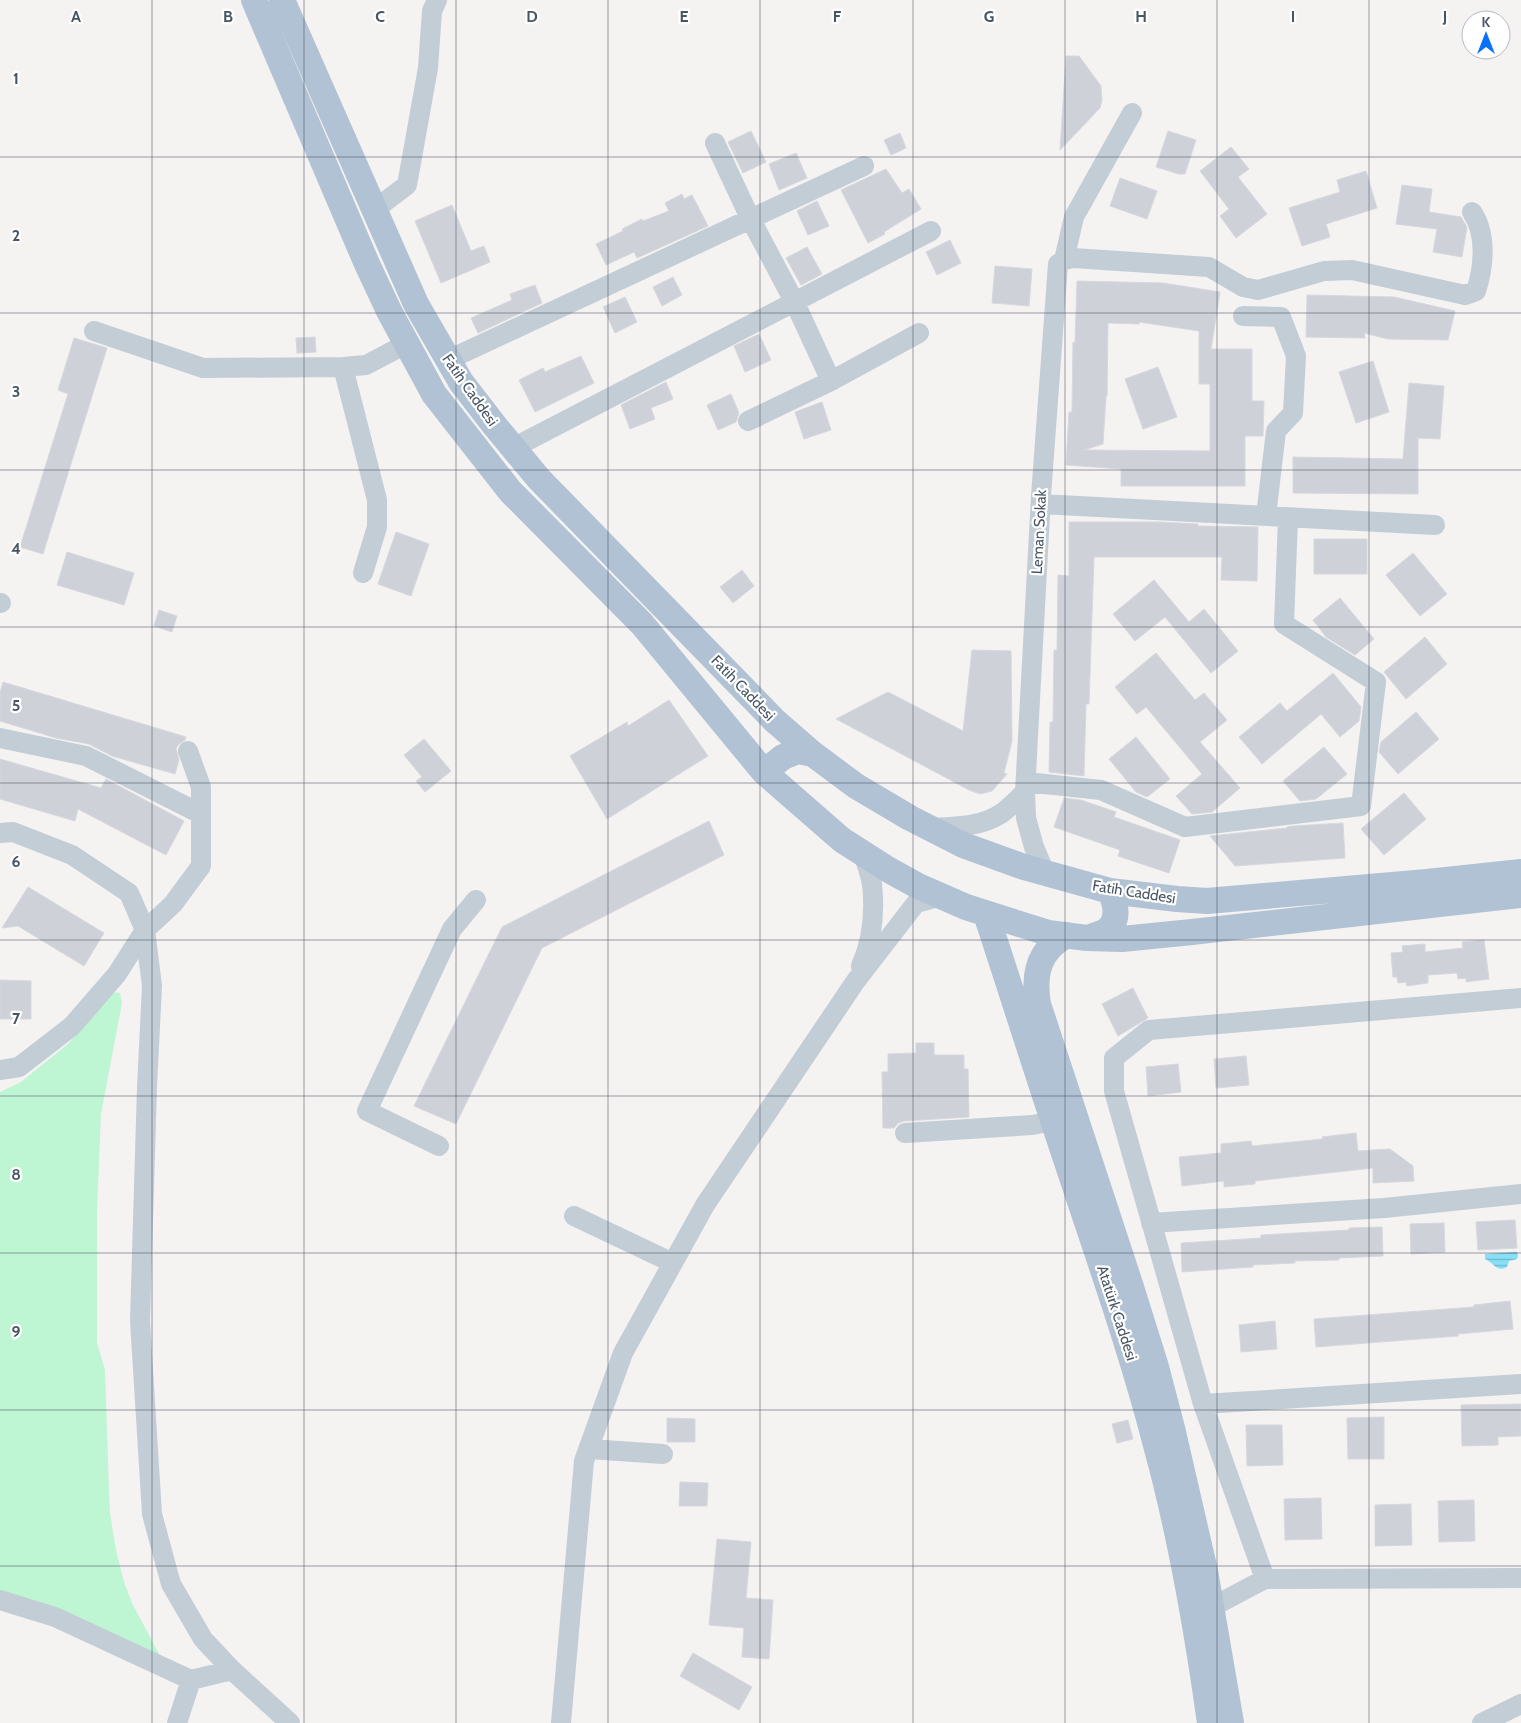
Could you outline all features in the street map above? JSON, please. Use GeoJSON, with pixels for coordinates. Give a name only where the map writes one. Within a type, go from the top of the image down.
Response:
{"type":"FeatureCollection","features":[{"type":"Feature","properties":{"kind":"main road","name":"Fatih Caddesi"},"geometry":{"type":"LineString","coordinates":[[254,0],[360,249],[386,303],[434,394],[510,491],[642,624],[764,772],[842,840],[889,870],[966,908],[1048,933],[1077,936]]}},
{"type":"Feature","properties":{"kind":"main road","name":"Fatih Caddesi"},"geometry":{"type":"LineString","coordinates":[[282,0],[416,304],[461,382],[539,479],[768,714],[814,754],[856,786],[963,845],[1044,873],[1110,891],[1207,901],[1521,872]]}},
{"type":"Feature","properties":{"kind":"main road"},"geometry":{"type":"LineString","coordinates":[[764,772],[783,756],[798,751],[814,754]]}},
{"type":"Feature","properties":{"kind":"main road","name":"Atatürk Caddesi"},"geometry":{"type":"LineString","coordinates":[[1110,891],[1116,910],[1114,921],[1106,931],[1055,941],[1042,956],[1035,990],[1156,1367],[1190,1499],[1202,1608],[1210,1723]]}},
{"type":"Feature","properties":{"kind":"main road"},"geometry":{"type":"LineString","coordinates":[[1077,936],[1122,939],[1521,895]]}},
{"type":"Feature","properties":{"kind":"main road","name":"Atatürk Caddesi"},"geometry":{"type":"LineString","coordinates":[[986,914],[1133,1362],[1157,1446],[1179,1537],[1202,1608],[1231,1723]]}},
{"type":"Feature","properties":{"kind":"street"},"geometry":{"type":"LineString","coordinates":[[374,210],[407,184],[428,68],[432,4]]}},
{"type":"Feature","properties":{"kind":"street","name":"Leman Sokak"},"geometry":{"type":"LineString","coordinates":[[1044,873],[1026,818],[1026,787],[1041,504],[1060,266],[1074,217],[1132,112]]}},
{"type":"Feature","properties":{"kind":"street"},"geometry":{"type":"LineString","coordinates":[[715,143],[750,218],[795,303],[831,380]]}},
{"type":"Feature","properties":{"kind":"street"},"geometry":{"type":"LineString","coordinates":[[448,360],[864,166]]}},
{"type":"Feature","properties":{"kind":"street"},"geometry":{"type":"LineString","coordinates":[[1060,266],[1074,258],[1208,267],[1243,287],[1258,290],[1324,271],[1352,270],[1465,295],[1476,291],[1483,260],[1477,219],[1472,212]]}},
{"type":"Feature","properties":{"kind":"street"},"geometry":{"type":"LineString","coordinates":[[513,448],[931,231]]}},
{"type":"Feature","properties":{"kind":"street"},"geometry":{"type":"LineString","coordinates":[[1243,316],[1281,317],[1296,356],[1292,413],[1276,431],[1266,516]]}},
{"type":"Feature","properties":{"kind":"street"},"geometry":{"type":"LineString","coordinates":[[94,331],[203,368],[343,368],[366,364],[408,343]]}},
{"type":"Feature","properties":{"kind":"street"},"geometry":{"type":"LineString","coordinates":[[748,421],[831,380],[919,333]]}},
{"type":"Feature","properties":{"kind":"street"},"geometry":{"type":"LineString","coordinates":[[343,368],[377,500],[377,527],[363,573]]}},
{"type":"Feature","properties":{"kind":"street"},"geometry":{"type":"LineString","coordinates":[[1041,504],[1435,525]]}},
{"type":"Feature","properties":{"kind":"street"},"geometry":{"type":"LineString","coordinates":[[930,828],[968,826],[1001,814],[1026,787],[1101,790],[1185,827],[1361,806],[1376,682],[1284,624],[1288,518]]}},
{"type":"Feature","properties":{"kind":"street"},"geometry":{"type":"LineString","coordinates":[[0,738],[86,756],[201,814]]}},
{"type":"Feature","properties":{"kind":"street"},"geometry":{"type":"LineString","coordinates":[[0,1070],[19,1068],[72,1026],[117,974],[145,930],[173,904],[201,866],[201,787],[188,751]]}},
{"type":"Feature","properties":{"kind":"street"},"geometry":{"type":"LineString","coordinates":[[0,833],[13,832],[72,855],[128,893],[145,930],[152,986],[140,1322],[152,1514],[171,1584],[203,1638],[232,1670],[290,1723]]}},
{"type":"Feature","properties":{"kind":"street"},"geometry":{"type":"LineString","coordinates":[[855,982],[871,933],[872,884],[863,853]]}},
{"type":"Feature","properties":{"kind":"street"},"geometry":{"type":"LineString","coordinates":[[560,1723],[584,1461],[623,1353],[705,1205],[855,982],[916,903],[942,896]]}},
{"type":"Feature","properties":{"kind":"street"},"geometry":{"type":"LineString","coordinates":[[439,1146],[367,1111],[452,929],[476,900]]}},
{"type":"Feature","properties":{"kind":"street"},"geometry":{"type":"LineString","coordinates":[[1265,1579],[1203,1404],[1114,1091],[1114,1058],[1149,1030],[1521,998]]}},
{"type":"Feature","properties":{"kind":"street"},"geometry":{"type":"LineString","coordinates":[[905,1133],[1032,1125],[1053,1121]]}},
{"type":"Feature","properties":{"kind":"street"},"geometry":{"type":"LineString","coordinates":[[1151,1223],[1384,1208],[1521,1194]]}},
{"type":"Feature","properties":{"kind":"street"},"geometry":{"type":"LineString","coordinates":[[574,1216],[673,1263]]}},
{"type":"Feature","properties":{"kind":"street"},"geometry":{"type":"LineString","coordinates":[[1203,1404],[1521,1384]]}},
{"type":"Feature","properties":{"kind":"street"},"geometry":{"type":"LineString","coordinates":[[588,1449],[663,1454]]}},
{"type":"Feature","properties":{"kind":"street"},"geometry":{"type":"LineString","coordinates":[[1202,1608],[1265,1579],[1521,1578]]}},
{"type":"Feature","properties":{"kind":"street"},"geometry":{"type":"LineString","coordinates":[[0,1600],[55,1617],[191,1680],[232,1670]]}},
{"type":"Feature","properties":{"kind":"street"},"geometry":{"type":"LineString","coordinates":[[177,1723],[191,1680]]}},
{"type":"Feature","properties":{"kind":"street"},"geometry":{"type":"LineString","coordinates":[[1482,1723],[1521,1704]]}},
{"type":"Feature","properties":{"kind":"green space"},"geometry":{"type":"Polygon","coordinates":[[[113,992],[120,993],[122,1003],[101,1114],[97,1209],[97,1343],[105,1370],[110,1513],[116,1550],[124,1582],[132,1603],[160,1656],[0,1597],[0,1092],[21,1082],[68,1044],[113,992]]]}},
{"type":"Feature","properties":{"kind":"water"},"geometry":{"type":"Polygon","coordinates":[[[1517,1252],[1517,1259],[1509,1261],[1504,1269],[1498,1268],[1485,1259],[1485,1254],[1517,1252]]]}},
{"type":"Feature","properties":{"kind":"building"},"geometry":{"type":"Polygon","coordinates":[[[1066,56],[1079,56],[1101,86],[1102,100],[1100,108],[1060,150],[1066,56]]]}},
{"type":"Feature","properties":{"kind":"building"},"geometry":{"type":"Polygon","coordinates":[[[751,131],[766,162],[743,173],[728,142],[751,131]]]}},
{"type":"Feature","properties":{"kind":"building"},"geometry":{"type":"Polygon","coordinates":[[[1168,131],[1196,140],[1185,174],[1156,167],[1168,131]]]}},
{"type":"Feature","properties":{"kind":"building"},"geometry":{"type":"Polygon","coordinates":[[[900,133],[906,148],[891,155],[884,140],[900,133]]]}},
{"type":"Feature","properties":{"kind":"building"},"geometry":{"type":"Polygon","coordinates":[[[1231,147],[1249,169],[1238,177],[1267,214],[1236,238],[1220,216],[1229,209],[1200,171],[1231,147]]]}},
{"type":"Feature","properties":{"kind":"building"},"geometry":{"type":"Polygon","coordinates":[[[796,153],[807,178],[779,190],[769,164],[796,153]]]}},
{"type":"Feature","properties":{"kind":"building"},"geometry":{"type":"Polygon","coordinates":[[[886,169],[902,193],[909,189],[921,209],[884,232],[885,234],[868,243],[841,190],[886,169]]]}},
{"type":"Feature","properties":{"kind":"building"},"geometry":{"type":"Polygon","coordinates":[[[1366,171],[1377,208],[1326,224],[1330,237],[1302,246],[1289,208],[1340,192],[1337,180],[1366,171]]]}},
{"type":"Feature","properties":{"kind":"building"},"geometry":{"type":"Polygon","coordinates":[[[1120,178],[1157,191],[1147,219],[1110,206],[1120,178]]]}},
{"type":"Feature","properties":{"kind":"building"},"geometry":{"type":"Polygon","coordinates":[[[1402,185],[1432,189],[1429,212],[1461,217],[1467,227],[1462,257],[1433,252],[1437,229],[1396,224],[1402,185]]]}},
{"type":"Feature","properties":{"kind":"building"},"geometry":{"type":"Polygon","coordinates":[[[682,194],[684,199],[692,195],[708,226],[637,258],[634,252],[606,265],[596,244],[642,219],[643,221],[669,211],[665,203],[682,194]]]}},
{"type":"Feature","properties":{"kind":"building"},"geometry":{"type":"Polygon","coordinates":[[[817,201],[829,226],[808,235],[797,211],[817,201]]]}},
{"type":"Feature","properties":{"kind":"building"},"geometry":{"type":"Polygon","coordinates":[[[452,205],[471,251],[484,246],[490,262],[441,283],[415,221],[452,205]]]}},
{"type":"Feature","properties":{"kind":"building"},"geometry":{"type":"Polygon","coordinates":[[[950,240],[961,263],[937,275],[926,252],[950,240]]]}},
{"type":"Feature","properties":{"kind":"building"},"geometry":{"type":"Polygon","coordinates":[[[807,247],[822,274],[801,285],[786,258],[807,247]]]}},
{"type":"Feature","properties":{"kind":"building"},"geometry":{"type":"Polygon","coordinates":[[[995,266],[1032,269],[1029,306],[992,303],[995,266]]]}},
{"type":"Feature","properties":{"kind":"building"},"geometry":{"type":"Polygon","coordinates":[[[673,277],[682,295],[662,306],[653,287],[673,277]]]}},
{"type":"Feature","properties":{"kind":"building"},"geometry":{"type":"Polygon","coordinates":[[[1077,281],[1163,283],[1220,292],[1211,349],[1252,349],[1252,401],[1264,401],[1263,436],[1245,436],[1245,486],[1121,486],[1121,469],[1066,465],[1069,412],[1072,412],[1073,342],[1075,343],[1077,281]],[[1139,322],[1139,324],[1108,323],[1107,396],[1103,444],[1084,450],[1210,451],[1210,384],[1199,384],[1199,331],[1139,322]]]}},
{"type":"Feature","properties":{"kind":"building"},"geometry":{"type":"Polygon","coordinates":[[[535,285],[542,303],[478,333],[471,318],[512,300],[510,294],[535,285]]]}},
{"type":"Feature","properties":{"kind":"building"},"geometry":{"type":"Polygon","coordinates":[[[1307,295],[1394,297],[1455,311],[1448,340],[1388,339],[1364,333],[1365,338],[1306,337],[1307,295]]]}},
{"type":"Feature","properties":{"kind":"building"},"geometry":{"type":"Polygon","coordinates":[[[625,297],[637,322],[615,333],[603,307],[625,297]]]}},
{"type":"Feature","properties":{"kind":"building"},"geometry":{"type":"Polygon","coordinates":[[[759,334],[771,360],[745,372],[734,346],[759,334]]]}},
{"type":"Feature","properties":{"kind":"building"},"geometry":{"type":"Polygon","coordinates":[[[315,337],[316,352],[297,353],[296,338],[315,337]]]}},
{"type":"Feature","properties":{"kind":"building"},"geometry":{"type":"Polygon","coordinates":[[[74,338],[107,348],[43,554],[20,547],[68,394],[58,390],[74,338]]]}},
{"type":"Feature","properties":{"kind":"building"},"geometry":{"type":"Polygon","coordinates":[[[581,356],[594,383],[535,412],[519,380],[543,368],[545,372],[581,356]]]}},
{"type":"Feature","properties":{"kind":"building"},"geometry":{"type":"Polygon","coordinates":[[[1373,361],[1389,412],[1356,423],[1339,372],[1373,361]]]}},
{"type":"Feature","properties":{"kind":"building"},"geometry":{"type":"Polygon","coordinates":[[[1158,367],[1177,417],[1143,429],[1125,379],[1158,367]]]}},
{"type":"Feature","properties":{"kind":"building"},"geometry":{"type":"Polygon","coordinates":[[[666,382],[673,399],[651,408],[655,419],[630,429],[621,405],[666,382]]]}},
{"type":"Feature","properties":{"kind":"building"},"geometry":{"type":"Polygon","coordinates":[[[1409,383],[1444,386],[1440,439],[1418,438],[1418,494],[1293,493],[1293,457],[1403,459],[1409,383]]]}},
{"type":"Feature","properties":{"kind":"building"},"geometry":{"type":"Polygon","coordinates":[[[731,394],[739,413],[736,422],[718,430],[707,405],[731,394]]]}},
{"type":"Feature","properties":{"kind":"building"},"geometry":{"type":"Polygon","coordinates":[[[822,402],[831,430],[804,439],[795,412],[822,402]]]}},
{"type":"Feature","properties":{"kind":"building"},"geometry":{"type":"Polygon","coordinates":[[[1069,522],[1160,522],[1198,524],[1198,526],[1258,527],[1257,581],[1221,580],[1222,557],[1094,557],[1089,704],[1086,704],[1084,776],[1049,772],[1050,722],[1053,722],[1054,650],[1057,650],[1058,575],[1069,576],[1069,522]]]}},
{"type":"Feature","properties":{"kind":"building"},"geometry":{"type":"Polygon","coordinates":[[[396,532],[429,544],[411,596],[378,584],[396,532]]]}},
{"type":"Feature","properties":{"kind":"building"},"geometry":{"type":"Polygon","coordinates":[[[1314,539],[1367,539],[1367,574],[1314,574],[1314,539]]]}},
{"type":"Feature","properties":{"kind":"building"},"geometry":{"type":"Polygon","coordinates":[[[67,552],[134,573],[124,605],[57,585],[67,552]]]}},
{"type":"Feature","properties":{"kind":"building"},"geometry":{"type":"Polygon","coordinates":[[[1413,553],[1447,594],[1420,616],[1386,575],[1413,553]]]}},
{"type":"Feature","properties":{"kind":"building"},"geometry":{"type":"Polygon","coordinates":[[[742,570],[754,586],[733,603],[720,587],[742,570]]]}},
{"type":"Feature","properties":{"kind":"building"},"geometry":{"type":"Polygon","coordinates":[[[1154,580],[1189,622],[1204,609],[1238,651],[1211,673],[1165,617],[1135,641],[1113,614],[1154,580]]]}},
{"type":"Feature","properties":{"kind":"building"},"geometry":{"type":"Polygon","coordinates":[[[1340,598],[1374,639],[1355,655],[1326,637],[1313,620],[1340,598]]]}},
{"type":"Feature","properties":{"kind":"building"},"geometry":{"type":"Polygon","coordinates":[[[159,610],[177,616],[172,632],[154,626],[159,610]]]}},
{"type":"Feature","properties":{"kind":"building"},"geometry":{"type":"Polygon","coordinates":[[[1425,637],[1447,664],[1406,699],[1384,672],[1425,637]]]}},
{"type":"Feature","properties":{"kind":"building"},"geometry":{"type":"Polygon","coordinates":[[[972,650],[1011,651],[1012,741],[1004,773],[1007,774],[992,791],[980,794],[969,790],[836,719],[888,692],[963,731],[972,650]]]}},
{"type":"Feature","properties":{"kind":"building"},"geometry":{"type":"Polygon","coordinates":[[[1156,653],[1195,700],[1204,693],[1227,720],[1200,742],[1240,788],[1212,812],[1192,814],[1176,796],[1202,774],[1146,707],[1137,714],[1115,687],[1156,653]]]}},
{"type":"Feature","properties":{"kind":"building"},"geometry":{"type":"Polygon","coordinates":[[[1333,673],[1361,707],[1359,721],[1340,737],[1321,714],[1262,764],[1239,737],[1280,703],[1287,711],[1333,673]]]}},
{"type":"Feature","properties":{"kind":"building"},"geometry":{"type":"Polygon","coordinates":[[[3,682],[186,737],[176,748],[179,760],[175,774],[112,756],[89,744],[56,738],[0,721],[0,693],[3,682]]]}},
{"type":"Feature","properties":{"kind":"building"},"geometry":{"type":"Polygon","coordinates":[[[669,700],[708,756],[607,819],[570,756],[627,722],[628,726],[669,700]]]}},
{"type":"Feature","properties":{"kind":"building"},"geometry":{"type":"Polygon","coordinates":[[[1416,712],[1439,739],[1398,774],[1379,752],[1381,742],[1416,712]]]}},
{"type":"Feature","properties":{"kind":"building"},"geometry":{"type":"Polygon","coordinates":[[[1136,737],[1170,779],[1147,797],[1136,792],[1109,759],[1136,737]]]}},
{"type":"Feature","properties":{"kind":"building"},"geometry":{"type":"Polygon","coordinates":[[[424,739],[451,771],[425,792],[416,781],[422,777],[404,755],[424,739]]]}},
{"type":"Feature","properties":{"kind":"building"},"geometry":{"type":"Polygon","coordinates":[[[1324,747],[1347,774],[1316,799],[1300,801],[1283,781],[1324,747]]]}},
{"type":"Feature","properties":{"kind":"building"},"geometry":{"type":"Polygon","coordinates":[[[0,759],[101,788],[106,779],[184,821],[166,855],[78,809],[75,821],[0,799],[0,759]]]}},
{"type":"Feature","properties":{"kind":"building"},"geometry":{"type":"Polygon","coordinates":[[[1404,793],[1426,819],[1384,855],[1361,829],[1404,793]]]}},
{"type":"Feature","properties":{"kind":"building"},"geometry":{"type":"Polygon","coordinates":[[[1064,798],[1081,800],[1116,812],[1114,817],[1180,840],[1169,873],[1118,856],[1120,850],[1054,827],[1064,798]]]}},
{"type":"Feature","properties":{"kind":"building"},"geometry":{"type":"Polygon","coordinates":[[[709,821],[724,855],[542,948],[456,1124],[414,1106],[502,927],[709,821]]]}},
{"type":"Feature","properties":{"kind":"building"},"geometry":{"type":"Polygon","coordinates":[[[1343,823],[1345,858],[1235,866],[1210,836],[1293,826],[1343,823]]]}},
{"type":"Feature","properties":{"kind":"building"},"geometry":{"type":"Polygon","coordinates":[[[28,887],[104,933],[84,966],[18,926],[2,928],[28,887]]]}},
{"type":"Feature","properties":{"kind":"building"},"geometry":{"type":"Polygon","coordinates":[[[1484,940],[1489,979],[1466,982],[1466,978],[1458,979],[1457,973],[1428,975],[1428,983],[1407,986],[1406,982],[1398,983],[1397,977],[1393,977],[1391,953],[1403,952],[1402,946],[1425,944],[1425,952],[1463,948],[1462,942],[1484,940]]]}},
{"type":"Feature","properties":{"kind":"building"},"geometry":{"type":"Polygon","coordinates":[[[0,980],[31,981],[31,1019],[0,1019],[0,980]]]}},
{"type":"Feature","properties":{"kind":"building"},"geometry":{"type":"Polygon","coordinates":[[[1133,988],[1148,1018],[1118,1036],[1102,1004],[1133,988]]]}},
{"type":"Feature","properties":{"kind":"building"},"geometry":{"type":"Polygon","coordinates":[[[916,1043],[934,1043],[934,1055],[964,1055],[964,1069],[968,1069],[969,1117],[904,1121],[898,1123],[894,1128],[883,1128],[882,1072],[888,1072],[888,1054],[916,1053],[916,1043]]]}},
{"type":"Feature","properties":{"kind":"building"},"geometry":{"type":"Polygon","coordinates":[[[1246,1056],[1249,1085],[1216,1088],[1214,1059],[1246,1056]]]}},
{"type":"Feature","properties":{"kind":"building"},"geometry":{"type":"Polygon","coordinates":[[[1178,1064],[1181,1092],[1148,1096],[1146,1067],[1178,1064]]]}},
{"type":"Feature","properties":{"kind":"building"},"geometry":{"type":"Polygon","coordinates":[[[1356,1133],[1358,1151],[1390,1149],[1413,1166],[1414,1181],[1373,1183],[1373,1168],[1255,1181],[1255,1184],[1224,1187],[1224,1181],[1182,1186],[1179,1157],[1221,1153],[1221,1144],[1251,1141],[1252,1146],[1323,1139],[1322,1137],[1356,1133]]]}},
{"type":"Feature","properties":{"kind":"building"},"geometry":{"type":"Polygon","coordinates":[[[1515,1220],[1517,1248],[1478,1250],[1476,1222],[1515,1220]]]}},
{"type":"Feature","properties":{"kind":"building"},"geometry":{"type":"Polygon","coordinates":[[[1444,1223],[1445,1252],[1411,1254],[1410,1224],[1444,1223]]]}},
{"type":"Feature","properties":{"kind":"building"},"geometry":{"type":"Polygon","coordinates":[[[1382,1227],[1383,1256],[1295,1261],[1295,1263],[1182,1272],[1181,1243],[1261,1238],[1261,1235],[1382,1227]]]}},
{"type":"Feature","properties":{"kind":"building"},"geometry":{"type":"Polygon","coordinates":[[[1510,1301],[1513,1329],[1458,1334],[1458,1336],[1316,1347],[1314,1319],[1474,1307],[1474,1305],[1510,1301]]]}},
{"type":"Feature","properties":{"kind":"building"},"geometry":{"type":"Polygon","coordinates":[[[1275,1321],[1277,1349],[1241,1352],[1239,1325],[1275,1321]]]}},
{"type":"Feature","properties":{"kind":"building"},"geometry":{"type":"Polygon","coordinates":[[[1521,1404],[1521,1436],[1498,1437],[1498,1445],[1462,1446],[1461,1405],[1521,1404]]]}},
{"type":"Feature","properties":{"kind":"building"},"geometry":{"type":"Polygon","coordinates":[[[1384,1417],[1384,1459],[1348,1459],[1347,1418],[1384,1417]]]}},
{"type":"Feature","properties":{"kind":"building"},"geometry":{"type":"Polygon","coordinates":[[[667,1418],[695,1419],[695,1442],[667,1442],[667,1418]]]}},
{"type":"Feature","properties":{"kind":"building"},"geometry":{"type":"Polygon","coordinates":[[[1128,1420],[1133,1439],[1117,1443],[1112,1424],[1128,1420]]]}},
{"type":"Feature","properties":{"kind":"building"},"geometry":{"type":"Polygon","coordinates":[[[1246,1425],[1282,1425],[1283,1465],[1247,1466],[1246,1425]]]}},
{"type":"Feature","properties":{"kind":"building"},"geometry":{"type":"Polygon","coordinates":[[[680,1482],[708,1483],[707,1506],[679,1506],[680,1482]]]}},
{"type":"Feature","properties":{"kind":"building"},"geometry":{"type":"Polygon","coordinates":[[[1321,1498],[1322,1539],[1285,1540],[1284,1499],[1321,1498]]]}},
{"type":"Feature","properties":{"kind":"building"},"geometry":{"type":"Polygon","coordinates":[[[1474,1500],[1475,1541],[1439,1542],[1438,1501],[1474,1500]]]}},
{"type":"Feature","properties":{"kind":"building"},"geometry":{"type":"Polygon","coordinates":[[[1411,1504],[1412,1545],[1375,1546],[1375,1505],[1411,1504]]]}},
{"type":"Feature","properties":{"kind":"building"},"geometry":{"type":"Polygon","coordinates":[[[717,1539],[751,1542],[746,1598],[773,1600],[769,1659],[742,1657],[744,1628],[709,1625],[717,1539]]]}},
{"type":"Feature","properties":{"kind":"building"},"geometry":{"type":"Polygon","coordinates":[[[693,1653],[752,1687],[739,1710],[680,1676],[693,1653]]]}}]}
